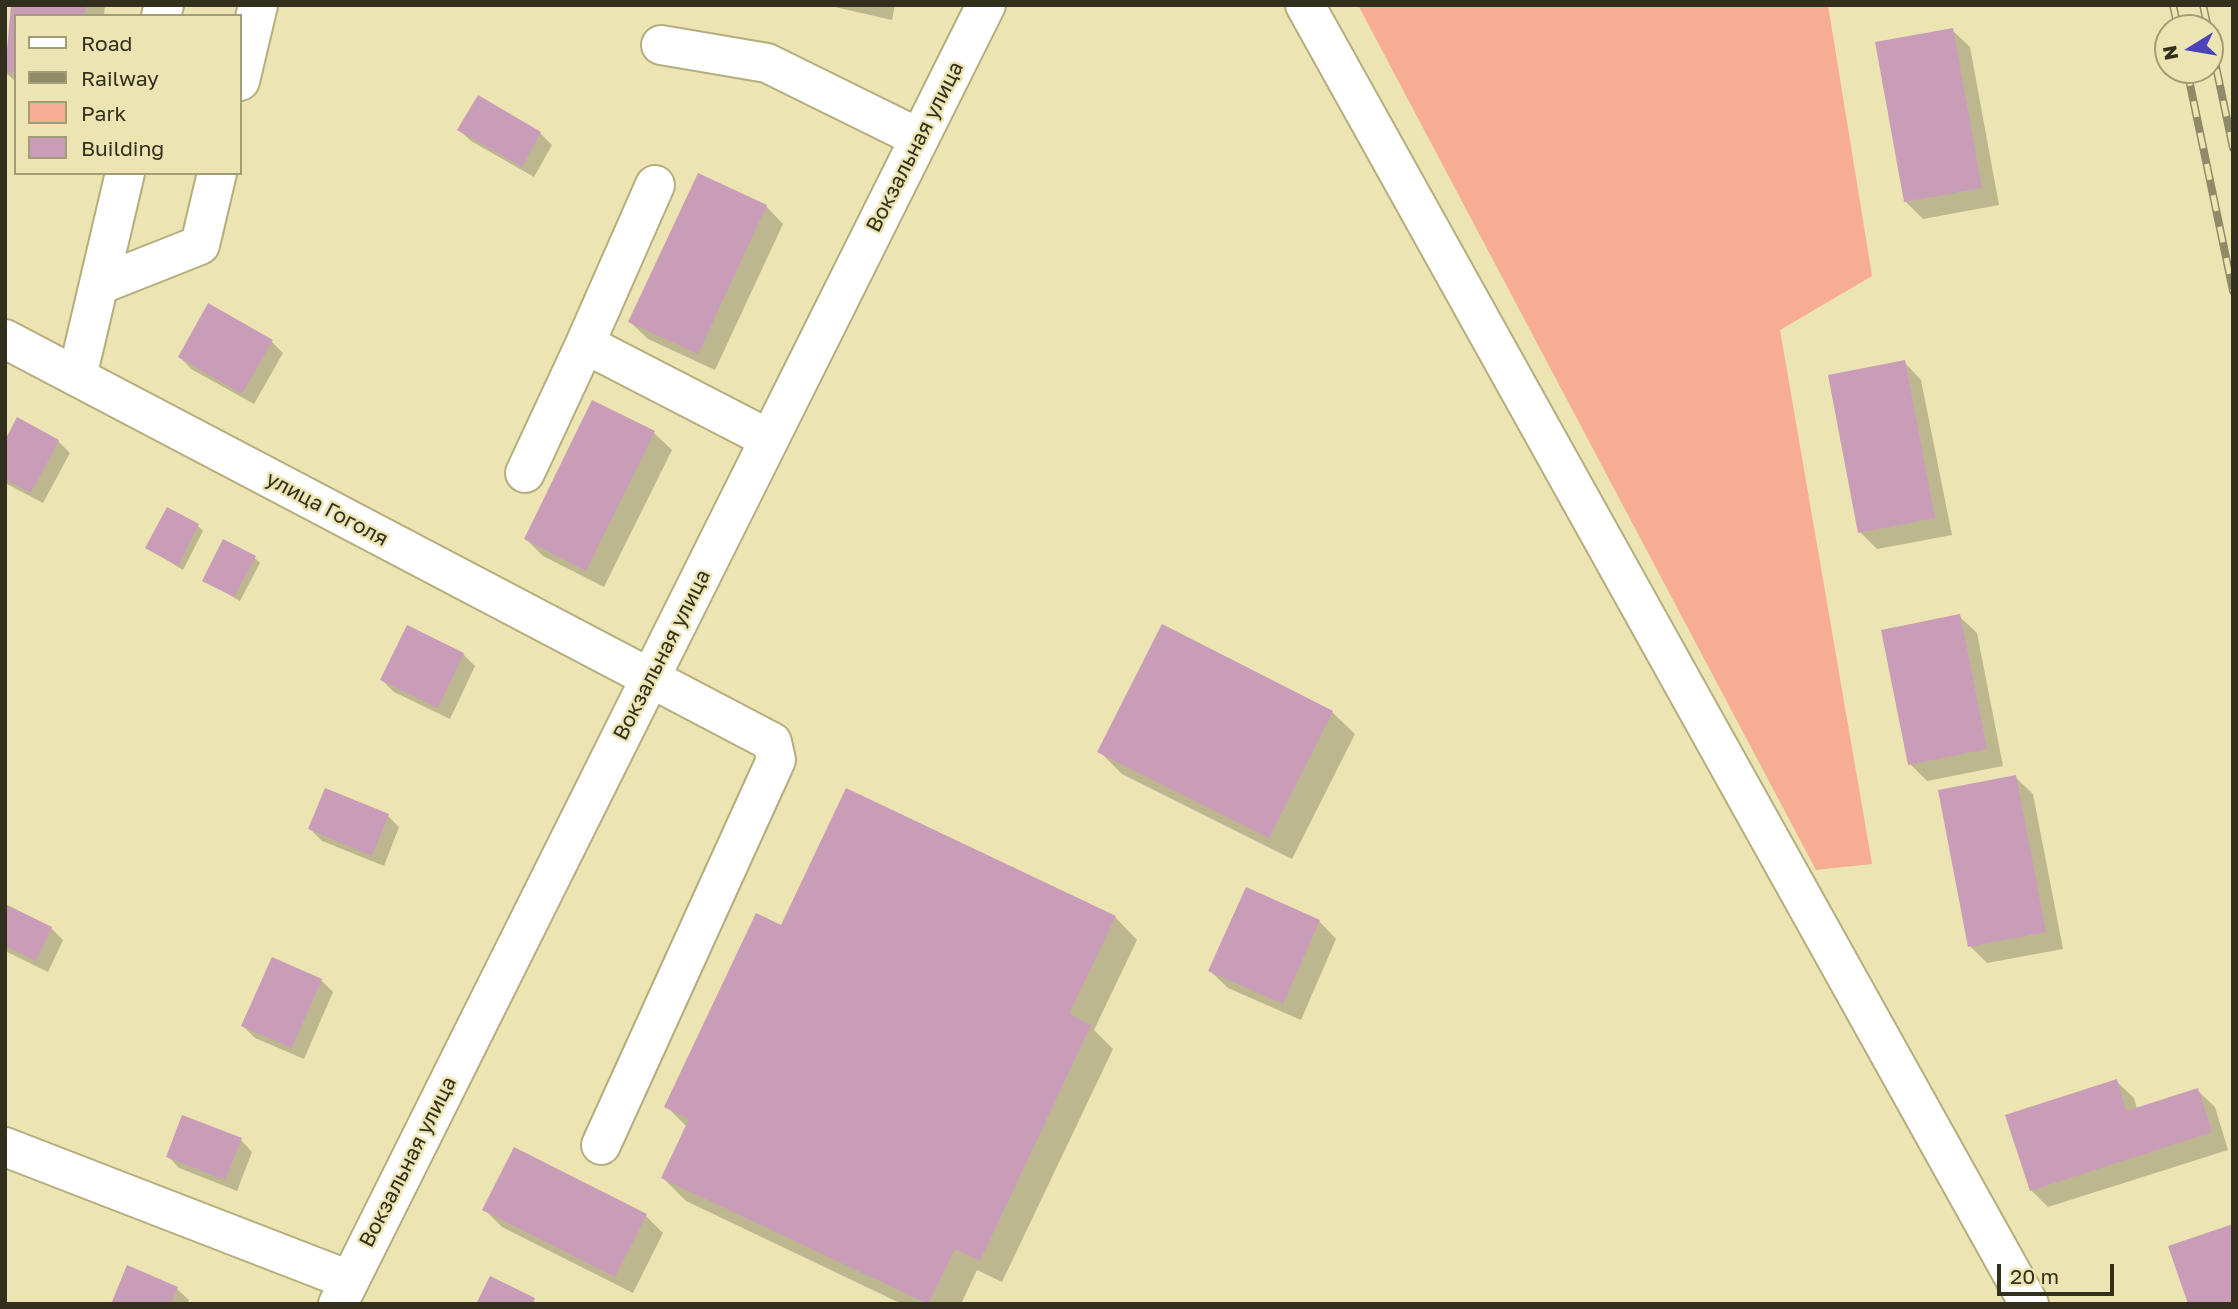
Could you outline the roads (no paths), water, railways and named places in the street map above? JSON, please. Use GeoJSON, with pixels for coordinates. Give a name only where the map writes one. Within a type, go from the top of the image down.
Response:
{"type":"FeatureCollection","features":[{"type":"Feature","properties":{"kind":"street"},"geometry":{"type":"LineString","coordinates":[[242,73],[258,5]]}},
{"type":"Feature","properties":{"kind":"street","name":"Вокзальная улица"},"geometry":{"type":"LineString","coordinates":[[343,1292],[986,5]]}},
{"type":"Feature","properties":{"kind":"street"},"geometry":{"type":"LineString","coordinates":[[1305,5],[2029,1304]]}},
{"type":"Feature","properties":{"kind":"street"},"geometry":{"type":"LineString","coordinates":[[661,45],[767,63],[919,138]]}},
{"type":"Feature","properties":{"kind":"street"},"geometry":{"type":"LineString","coordinates":[[77,376],[125,175]]}},
{"type":"Feature","properties":{"kind":"street"},"geometry":{"type":"LineString","coordinates":[[99,285],[200,245],[217,175]]}},
{"type":"Feature","properties":{"kind":"street"},"geometry":{"type":"LineString","coordinates":[[525,474],[655,185]]}},
{"type":"Feature","properties":{"kind":"street","name":"улица Гоголя"},"geometry":{"type":"LineString","coordinates":[[5,338],[772,742],[776,760],[601,1144]]}},
{"type":"Feature","properties":{"kind":"street"},"geometry":{"type":"LineString","coordinates":[[585,344],[769,439]]}},
{"type":"Feature","properties":{"kind":"street"},"geometry":{"type":"LineString","coordinates":[[5,1147],[343,1292]]}},
{"type":"Feature","properties":{"kind":"railway"},"geometry":{"type":"LineString","coordinates":[[2173,5],[2175,14]]}},
{"type":"Feature","properties":{"kind":"railway"},"geometry":{"type":"LineString","coordinates":[[2203,5],[2205,14]]}},
{"type":"Feature","properties":{"kind":"railway"},"geometry":{"type":"LineString","coordinates":[[2190,84],[2233,291]]}},
{"type":"Feature","properties":{"kind":"railway"},"geometry":{"type":"LineString","coordinates":[[2220,84],[2233,148]]}}]}
